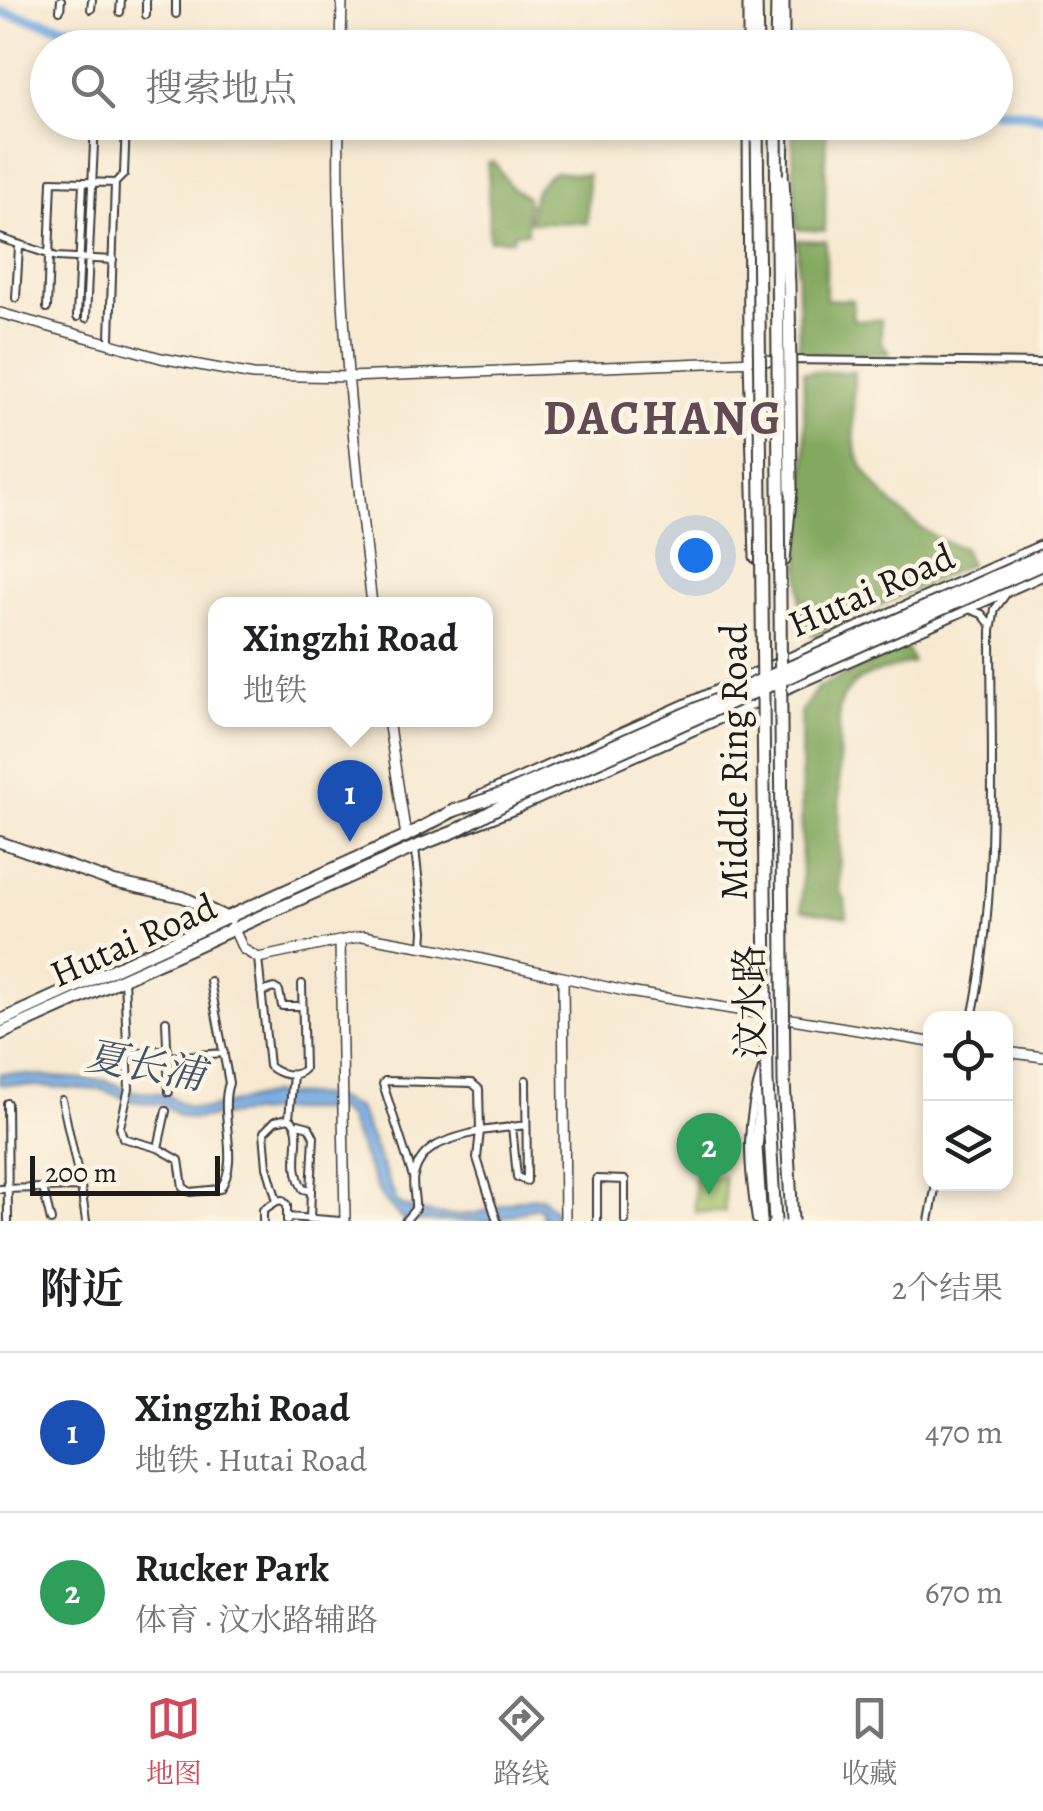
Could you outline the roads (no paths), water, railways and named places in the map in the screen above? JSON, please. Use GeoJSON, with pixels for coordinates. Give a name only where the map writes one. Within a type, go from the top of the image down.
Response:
{"type":"FeatureCollection","features":[{"type":"Feature","properties":{"kind":"main road"},"geometry":{"type":"LineString","coordinates":[[752,0],[753,30]]}},
{"type":"Feature","properties":{"kind":"main road"},"geometry":{"type":"LineString","coordinates":[[780,0],[780,30]]}},
{"type":"Feature","properties":{"kind":"main road"},"geometry":{"type":"LineString","coordinates":[[749,140],[750,360],[760,671],[772,695],[775,1014],[764,1064],[764,1114],[783,1221]]}},
{"type":"Feature","properties":{"kind":"main road","name":"Middle Ring Road"},"geometry":{"type":"LineString","coordinates":[[757,140],[767,1082],[783,1221]]}},
{"type":"Feature","properties":{"kind":"main road"},"geometry":{"type":"LineString","coordinates":[[779,140],[783,569]]}},
{"type":"Feature","properties":{"kind":"main road","name":"Middle Ring Road"},"geometry":{"type":"LineString","coordinates":[[779,140],[783,1221]]}},
{"type":"Feature","properties":{"kind":"main road"},"geometry":{"type":"LineString","coordinates":[[780,140],[787,230],[791,491],[783,569]]}},
{"type":"Feature","properties":{"kind":"main road","name":"Hutai Road"},"geometry":{"type":"LineString","coordinates":[[0,1034],[124,977],[525,775],[1043,546]]}},
{"type":"Feature","properties":{"kind":"main road","name":"Hutai Road"},"geometry":{"type":"LineString","coordinates":[[450,812],[511,792],[1043,555]]}},
{"type":"Feature","properties":{"kind":"main road","name":"Hutai Road"},"geometry":{"type":"LineString","coordinates":[[457,830],[514,799],[1043,564]]}},
{"type":"Feature","properties":{"kind":"main road","name":"汶水路"},"geometry":{"type":"LineString","coordinates":[[783,569],[784,662],[772,695],[771,785],[776,1138],[783,1221]]}},
{"type":"Feature","properties":{"kind":"main road","name":"Hutai Road"},"geometry":{"type":"LineString","coordinates":[[0,1021],[231,922],[507,812],[1043,574]]}},
{"type":"Feature","properties":{"kind":"main road"},"geometry":{"type":"LineString","coordinates":[[772,695],[761,815],[762,868],[788,1129],[783,1221]]}},
{"type":"Feature","properties":{"kind":"main road"},"geometry":{"type":"LineString","coordinates":[[761,815],[771,785]]}},
{"type":"Feature","properties":{"kind":"main road"},"geometry":{"type":"LineString","coordinates":[[0,842],[114,882],[183,897],[231,922]]}},
{"type":"Feature","properties":{"kind":"main road"},"geometry":{"type":"LineString","coordinates":[[762,868],[772,893]]}},
{"type":"Feature","properties":{"kind":"main road"},"geometry":{"type":"LineString","coordinates":[[759,1221],[756,1147],[764,1083]]}},
{"type":"Feature","properties":{"kind":"main road"},"geometry":{"type":"LineString","coordinates":[[764,1114],[776,1138]]}},
{"type":"Feature","properties":{"kind":"street"},"geometry":{"type":"LineString","coordinates":[[60,0],[60,10]]}},
{"type":"Feature","properties":{"kind":"street"},"geometry":{"type":"LineString","coordinates":[[120,12],[121,0]]}},
{"type":"Feature","properties":{"kind":"street"},"geometry":{"type":"LineString","coordinates":[[146,0],[146,15]]}},
{"type":"Feature","properties":{"kind":"street"},"geometry":{"type":"LineString","coordinates":[[176,0],[176,14]]}},
{"type":"Feature","properties":{"kind":"street"},"geometry":{"type":"LineString","coordinates":[[341,30],[342,0]]}},
{"type":"Feature","properties":{"kind":"street"},"geometry":{"type":"LineString","coordinates":[[82,318],[87,182],[93,140]]}},
{"type":"Feature","properties":{"kind":"street"},"geometry":{"type":"LineString","coordinates":[[110,338],[115,183],[124,174],[125,140]]}},
{"type":"Feature","properties":{"kind":"street"},"geometry":{"type":"LineString","coordinates":[[340,140],[338,208],[349,377],[371,597]]}},
{"type":"Feature","properties":{"kind":"street"},"geometry":{"type":"LineString","coordinates":[[48,308],[52,180],[115,183]]}},
{"type":"Feature","properties":{"kind":"street"},"geometry":{"type":"LineString","coordinates":[[0,238],[49,255],[113,260]]}},
{"type":"Feature","properties":{"kind":"street"},"geometry":{"type":"LineString","coordinates":[[16,298],[19,246]]}},
{"type":"Feature","properties":{"kind":"street"},"geometry":{"type":"LineString","coordinates":[[0,313],[204,368],[253,375],[349,377],[550,371],[750,360],[1043,363]]}},
{"type":"Feature","properties":{"kind":"street"},"geometry":{"type":"LineString","coordinates":[[973,1011],[989,900],[991,631],[996,606],[1010,589]]}},
{"type":"Feature","properties":{"kind":"street"},"geometry":{"type":"LineString","coordinates":[[966,609],[982,614],[991,631]]}},
{"type":"Feature","properties":{"kind":"street"},"geometry":{"type":"LineString","coordinates":[[389,727],[406,836]]}},
{"type":"Feature","properties":{"kind":"street"},"geometry":{"type":"LineString","coordinates":[[415,847],[423,946]]}},
{"type":"Feature","properties":{"kind":"street"},"geometry":{"type":"LineString","coordinates":[[231,922],[243,949],[258,958],[362,936],[628,992],[923,1041]]}},
{"type":"Feature","properties":{"kind":"street"},"geometry":{"type":"LineString","coordinates":[[262,1221],[264,1210],[282,1200],[287,1206],[287,1219],[343,1221],[340,941]]}},
{"type":"Feature","properties":{"kind":"street"},"geometry":{"type":"LineString","coordinates":[[258,958],[269,1066],[278,1072],[314,1072]]}},
{"type":"Feature","properties":{"kind":"street"},"geometry":{"type":"LineString","coordinates":[[124,977],[129,1088],[120,1127],[123,1138],[158,1148],[179,1160],[183,1187],[190,1192],[220,1189],[228,1171],[225,1104],[229,1083],[210,980]]}},
{"type":"Feature","properties":{"kind":"street"},"geometry":{"type":"LineString","coordinates":[[563,977],[565,1221]]}},
{"type":"Feature","properties":{"kind":"street"},"geometry":{"type":"LineString","coordinates":[[302,984],[304,1069]]}},
{"type":"Feature","properties":{"kind":"street"},"geometry":{"type":"LineString","coordinates":[[262,992],[274,988],[279,991],[282,1006],[302,1006]]}},
{"type":"Feature","properties":{"kind":"street"},"geometry":{"type":"LineString","coordinates":[[166,1020],[169,1092]]}},
{"type":"Feature","properties":{"kind":"street"},"geometry":{"type":"LineString","coordinates":[[128,1054],[224,1052]]}},
{"type":"Feature","properties":{"kind":"street"},"geometry":{"type":"LineString","coordinates":[[1013,1053],[1043,1057]]}},
{"type":"Feature","properties":{"kind":"street"},"geometry":{"type":"LineString","coordinates":[[759,1221],[748,1151],[750,1106],[764,1064]]}},
{"type":"Feature","properties":{"kind":"street"},"geometry":{"type":"LineString","coordinates":[[294,1074],[290,1116],[309,1127],[314,1138],[310,1218]]}},
{"type":"Feature","properties":{"kind":"street"},"geometry":{"type":"LineString","coordinates":[[512,1126],[517,1177],[526,1180],[526,1080]]}},
{"type":"Feature","properties":{"kind":"street"},"geometry":{"type":"LineString","coordinates":[[405,1221],[415,1208],[413,1177],[382,1084],[385,1081],[472,1083],[480,1089],[478,1158],[497,1221]]}},
{"type":"Feature","properties":{"kind":"street"},"geometry":{"type":"LineString","coordinates":[[62,1100],[86,1221]]}},
{"type":"Feature","properties":{"kind":"street"},"geometry":{"type":"LineString","coordinates":[[7,1103],[4,1189],[8,1221]]}},
{"type":"Feature","properties":{"kind":"street"},"geometry":{"type":"LineString","coordinates":[[158,1148],[166,1111]]}},
{"type":"Feature","properties":{"kind":"street"},"geometry":{"type":"LineString","coordinates":[[277,1201],[267,1166],[264,1132],[275,1120],[290,1116]]}},
{"type":"Feature","properties":{"kind":"street"},"geometry":{"type":"LineString","coordinates":[[298,1124],[294,1154],[297,1178],[303,1189],[311,1191]]}},
{"type":"Feature","properties":{"kind":"street"},"geometry":{"type":"LineString","coordinates":[[413,1177],[433,1144],[480,1131],[526,1125]]}},
{"type":"Feature","properties":{"kind":"street"},"geometry":{"type":"LineString","coordinates":[[598,1221],[597,1179],[625,1180],[625,1221]]}},
{"type":"Feature","properties":{"kind":"street"},"geometry":{"type":"LineString","coordinates":[[4,1189],[80,1187]]}},
{"type":"Feature","properties":{"kind":"street"},"geometry":{"type":"LineString","coordinates":[[43,1188],[51,1221]]}},
{"type":"Feature","properties":{"kind":"street"},"geometry":{"type":"LineString","coordinates":[[929,1221],[935,1191]]}},
{"type":"Feature","properties":{"kind":"water"},"geometry":{"type":"Polygon","coordinates":[[[0,1073],[107,1081],[132,1091],[165,1094],[188,1107],[206,1109],[271,1094],[329,1096],[358,1108],[398,1204],[421,1212],[459,1215],[541,1197],[555,1211],[554,1221],[543,1221],[542,1211],[536,1207],[494,1221],[404,1221],[381,1197],[346,1116],[338,1110],[281,1110],[192,1119],[164,1105],[132,1101],[103,1090],[0,1084],[0,1073]]]}},
{"type":"Feature","properties":{"kind":"waterway"},"geometry":{"type":"LineString","coordinates":[[0,12],[69,28],[96,30]]}},
{"type":"Feature","properties":{"kind":"waterway"},"geometry":{"type":"LineString","coordinates":[[1013,112],[1043,116]]}},
{"type":"Feature","properties":{"kind":"place","name":"Xingzhi Road"},"geometry":{"type":"Point","coordinates":[350,842]}},
{"type":"Feature","properties":{"kind":"place","name":"Rucker Park"},"geometry":{"type":"Point","coordinates":[709,1195]}},
{"type":"Feature","properties":{"kind":"district","name":"DACHANG"},"geometry":{"type":"Point","coordinates":[663,417]}},
{"type":"Feature","properties":{"kind":"water label","name":"夏长浦"},"geometry":{"type":"Point","coordinates":[145,1065]}}]}
